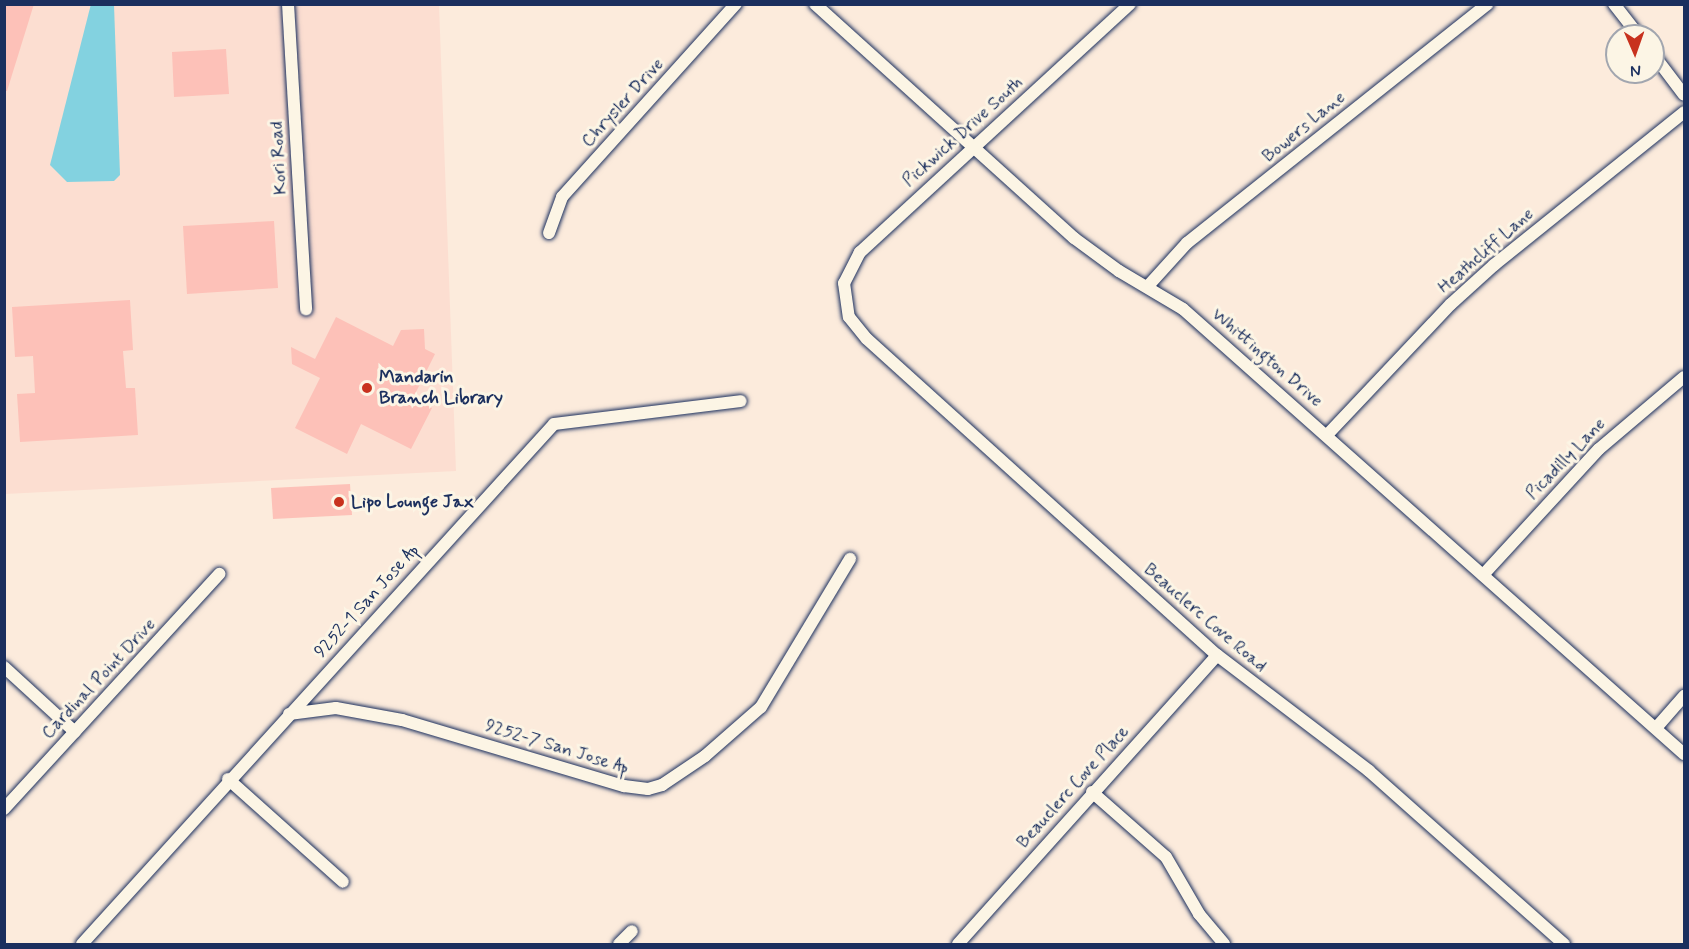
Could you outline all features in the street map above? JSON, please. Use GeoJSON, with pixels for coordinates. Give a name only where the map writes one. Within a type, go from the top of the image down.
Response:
{"type":"FeatureCollection","features":[{"type":"Feature","properties":{"kind":"street","name":"Kori Road"},"geometry":{"type":"LineString","coordinates":[[288,4],[306,309]]}},
{"type":"Feature","properties":{"kind":"street","name":"Chrysler Drive"},"geometry":{"type":"LineString","coordinates":[[549,233],[562,197],[736,4]]}},
{"type":"Feature","properties":{"kind":"street","name":"Whittington Drive"},"geometry":{"type":"LineString","coordinates":[[815,4],[1074,238],[1119,271],[1148,286],[1183,309],[1328,435],[1684,754]]}},
{"type":"Feature","properties":{"kind":"street","name":"Pickwick Drive South"},"geometry":{"type":"LineString","coordinates":[[844,300],[844,283],[852,260],[973,146],[1130,4]]}},
{"type":"Feature","properties":{"kind":"street","name":"Bowers Lane"},"geometry":{"type":"LineString","coordinates":[[1148,286],[1187,243],[1488,4]]}},
{"type":"Feature","properties":{"kind":"street"},"geometry":{"type":"LineString","coordinates":[[1614,4],[1630,24]]}},
{"type":"Feature","properties":{"kind":"street"},"geometry":{"type":"LineString","coordinates":[[1665,70],[1684,95]]}},
{"type":"Feature","properties":{"kind":"street","name":"Heathcliff Lane"},"geometry":{"type":"LineString","coordinates":[[1328,435],[1450,304],[1494,265],[1684,112]]}},
{"type":"Feature","properties":{"kind":"street","name":"Beauclerc Cove Road"},"geometry":{"type":"LineString","coordinates":[[844,300],[849,317],[867,339],[1217,655],[1369,771],[1564,945]]}},
{"type":"Feature","properties":{"kind":"street","name":"Picadilly Lane"},"geometry":{"type":"LineString","coordinates":[[1483,575],[1599,449],[1684,377]]}},
{"type":"Feature","properties":{"kind":"street","name":"9252-1 San Jose Ap"},"geometry":{"type":"LineString","coordinates":[[82,945],[228,779],[554,424],[741,401]]}},
{"type":"Feature","properties":{"kind":"street","name":"9252-7 San Jose Ap"},"geometry":{"type":"LineString","coordinates":[[289,714],[336,708],[402,720],[624,786],[648,789],[662,785],[705,756],[761,707],[850,559]]}},
{"type":"Feature","properties":{"kind":"street","name":"Cardinal Point Drive"},"geometry":{"type":"LineString","coordinates":[[4,809],[219,574]]}},
{"type":"Feature","properties":{"kind":"street","name":"Beauclerc Cove Place"},"geometry":{"type":"LineString","coordinates":[[958,945],[1092,792],[1217,655]]}},
{"type":"Feature","properties":{"kind":"street"},"geometry":{"type":"LineString","coordinates":[[4,666],[75,732]]}},
{"type":"Feature","properties":{"kind":"street"},"geometry":{"type":"LineString","coordinates":[[1656,728],[1684,696]]}},
{"type":"Feature","properties":{"kind":"street"},"geometry":{"type":"LineString","coordinates":[[228,779],[343,882]]}},
{"type":"Feature","properties":{"kind":"street"},"geometry":{"type":"LineString","coordinates":[[1092,792],[1166,857],[1199,914],[1224,945]]}},
{"type":"Feature","properties":{"kind":"street"},"geometry":{"type":"LineString","coordinates":[[619,945],[632,931]]}},
{"type":"Feature","properties":{"kind":"shaded area"},"geometry":{"type":"Polygon","coordinates":[[[5,5],[439,5],[456,471],[5,494],[5,5]]]}},
{"type":"Feature","properties":{"kind":"water"},"geometry":{"type":"Polygon","coordinates":[[[91,4],[114,5],[120,175],[114,181],[67,182],[50,165],[91,4]]]}},
{"type":"Feature","properties":{"kind":"building"},"geometry":{"type":"Polygon","coordinates":[[[4,4],[34,4],[7,91],[4,91],[4,4]]]}},
{"type":"Feature","properties":{"kind":"building"},"geometry":{"type":"Polygon","coordinates":[[[226,49],[229,94],[174,97],[172,52],[226,49]]]}},
{"type":"Feature","properties":{"kind":"building"},"geometry":{"type":"Polygon","coordinates":[[[274,221],[278,288],[187,294],[183,226],[274,221]]]}},
{"type":"Feature","properties":{"kind":"building"},"geometry":{"type":"Polygon","coordinates":[[[130,300],[133,350],[123,351],[126,388],[135,388],[138,435],[20,442],[17,394],[35,393],[33,356],[15,357],[12,307],[130,300]]]}},
{"type":"Feature","properties":{"kind":"building","name":"Mandarin Branch Library"},"geometry":{"type":"Polygon","coordinates":[[[336,317],[393,346],[401,330],[424,329],[425,349],[435,354],[413,398],[432,408],[411,449],[361,424],[347,454],[295,428],[320,378],[292,364],[291,347],[315,359],[336,317]]]}},
{"type":"Feature","properties":{"kind":"building"},"geometry":{"type":"Polygon","coordinates":[[[350,484],[352,515],[273,519],[271,488],[350,484]]]}},
{"type":"Feature","properties":{"kind":"place","name":"Mandarin Branch Library"},"geometry":{"type":"Point","coordinates":[367,388]}},
{"type":"Feature","properties":{"kind":"place","name":"Lipo Lounge Jax"},"geometry":{"type":"Point","coordinates":[339,502]}}]}
